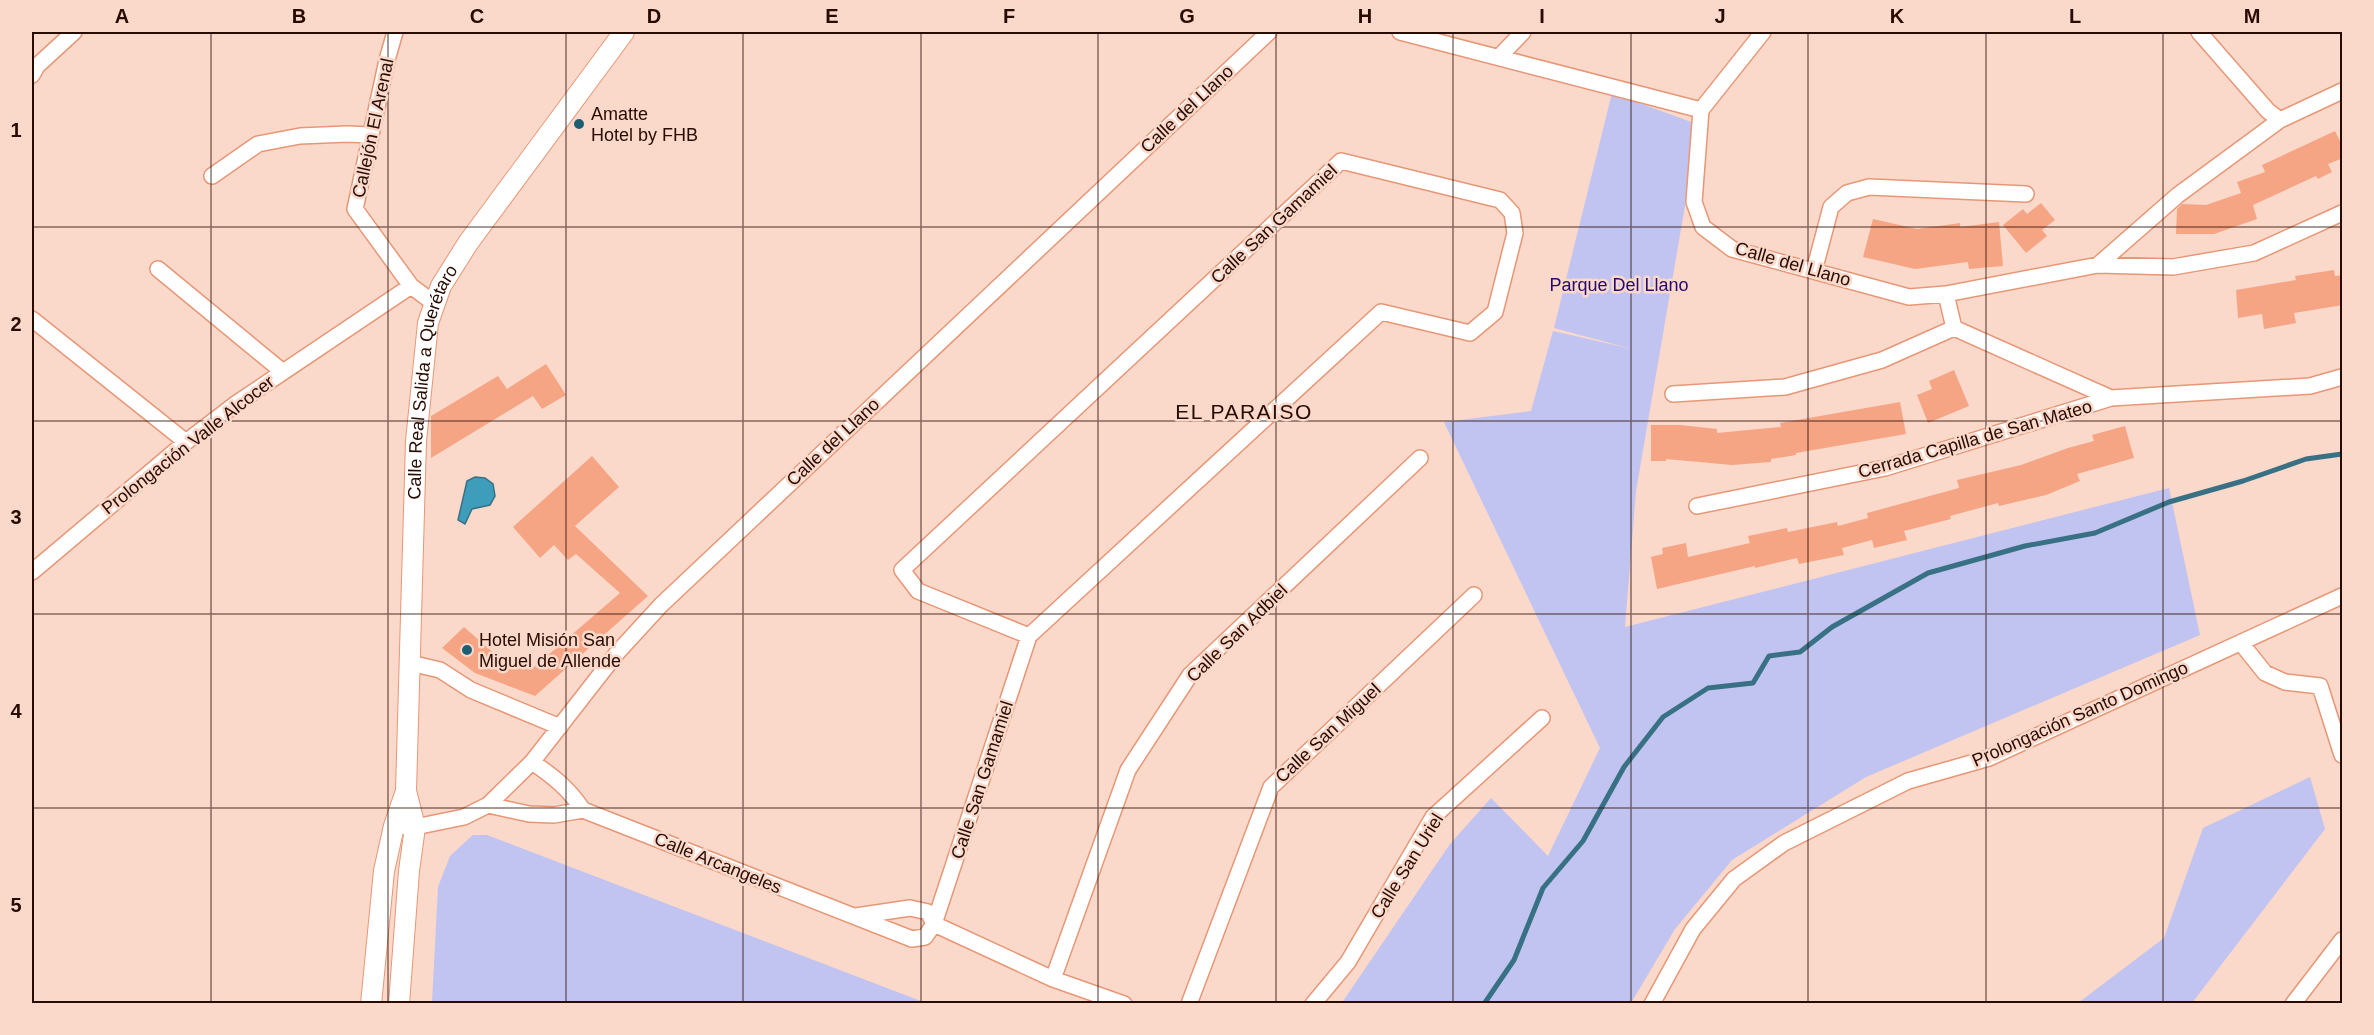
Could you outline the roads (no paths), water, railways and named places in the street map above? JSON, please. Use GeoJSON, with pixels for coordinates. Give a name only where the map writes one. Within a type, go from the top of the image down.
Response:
{"type":"FeatureCollection","features":[{"type":"Feature","properties":{"kind":"street"},"geometry":{"type":"LineString","coordinates":[[32,75],[37,66],[74,32]]}},
{"type":"Feature","properties":{"kind":"street","name":"Callejón El Arenal"},"geometry":{"type":"LineString","coordinates":[[395,32],[355,209],[411,286],[435,304]]}},
{"type":"Feature","properties":{"kind":"street","name":"Calle Real Salida a Querétaro"},"geometry":{"type":"LineString","coordinates":[[399,1004],[409,871],[415,827],[406,791],[416,441],[428,322],[441,286],[468,243],[624,32]]}},
{"type":"Feature","properties":{"kind":"street","name":"Calle del Llano"},"geometry":{"type":"LineString","coordinates":[[394,826],[415,827],[464,817],[488,805],[532,762],[617,653],[661,605],[1269,32]]}},
{"type":"Feature","properties":{"kind":"street"},"geometry":{"type":"LineString","coordinates":[[1400,32],[1500,56],[1701,110],[1763,32]]}},
{"type":"Feature","properties":{"kind":"street"},"geometry":{"type":"LineString","coordinates":[[1500,56],[1523,32]]}},
{"type":"Feature","properties":{"kind":"street"},"geometry":{"type":"LineString","coordinates":[[2199,32],[2268,111],[2280,120]]}},
{"type":"Feature","properties":{"kind":"street"},"geometry":{"type":"LineString","coordinates":[[2098,265],[2178,195],[2280,120],[2342,91]]}},
{"type":"Feature","properties":{"kind":"street","name":"Calle del Llano"},"geometry":{"type":"LineString","coordinates":[[1701,110],[1694,202],[1702,227],[1732,249],[1909,297],[1946,294],[2098,265],[2173,267],[2254,253],[2343,213]]}},
{"type":"Feature","properties":{"kind":"street"},"geometry":{"type":"LineString","coordinates":[[212,176],[258,144],[300,136],[371,135]]}},
{"type":"Feature","properties":{"kind":"street","name":"Calle San Gamamiel"},"geometry":{"type":"LineString","coordinates":[[934,924],[1029,636],[1382,312],[1470,333],[1484,323],[1495,312],[1515,233],[1512,213],[1500,200],[1341,161],[902,570],[918,591],[1029,636]]}},
{"type":"Feature","properties":{"kind":"street"},"geometry":{"type":"LineString","coordinates":[[1814,271],[1831,207],[1847,193],[1869,187],[2026,194]]}},
{"type":"Feature","properties":{"kind":"street"},"geometry":{"type":"LineString","coordinates":[[158,269],[283,372]]}},
{"type":"Feature","properties":{"kind":"street","name":"Prolongación Valle Alcocer"},"geometry":{"type":"LineString","coordinates":[[32,572],[186,442],[237,403],[411,286]]}},
{"type":"Feature","properties":{"kind":"street"},"geometry":{"type":"LineString","coordinates":[[1946,294],[1954,328]]}},
{"type":"Feature","properties":{"kind":"street"},"geometry":{"type":"LineString","coordinates":[[32,319],[186,442]]}},
{"type":"Feature","properties":{"kind":"street"},"geometry":{"type":"LineString","coordinates":[[1673,394],[1785,387],[1882,360],[1954,328],[2111,398],[2310,386],[2343,377]]}},
{"type":"Feature","properties":{"kind":"street","name":"Cerrada Capilla de San Mateo"},"geometry":{"type":"LineString","coordinates":[[1697,506],[1885,468],[2111,398]]}},
{"type":"Feature","properties":{"kind":"street","name":"Calle San Adbiel"},"geometry":{"type":"LineString","coordinates":[[1053,979],[1128,770],[1190,675],[1420,458]]}},
{"type":"Feature","properties":{"kind":"street","name":"Calle San Miguel"},"geometry":{"type":"LineString","coordinates":[[1190,1004],[1271,787],[1474,595]]}},
{"type":"Feature","properties":{"kind":"street","name":"Prolongación Santo Domingo"},"geometry":{"type":"LineString","coordinates":[[1652,1004],[1693,930],[1734,879],[1784,843],[1908,781],[1989,758],[2343,596]]}},
{"type":"Feature","properties":{"kind":"street"},"geometry":{"type":"LineString","coordinates":[[2241,643],[2265,673],[2285,682],[2320,686],[2343,755]]}},
{"type":"Feature","properties":{"kind":"street"},"geometry":{"type":"LineString","coordinates":[[410,663],[440,670],[471,690],[560,727]]}},
{"type":"Feature","properties":{"kind":"street","name":"Calle San Uriel"},"geometry":{"type":"LineString","coordinates":[[1313,1004],[1348,962],[1433,817],[1542,718]]}},
{"type":"Feature","properties":{"kind":"street"},"geometry":{"type":"LineString","coordinates":[[488,805],[529,814],[554,815],[583,810],[572,793],[532,762]]}},
{"type":"Feature","properties":{"kind":"street","name":"Calle Real Salida a Querétaro"},"geometry":{"type":"LineString","coordinates":[[371,1004],[384,871],[394,826],[406,791]]}},
{"type":"Feature","properties":{"kind":"street","name":"Calle Arcangeles"},"geometry":{"type":"LineString","coordinates":[[583,810],[912,939],[925,937],[934,924]]}},
{"type":"Feature","properties":{"kind":"street","name":"Calle Arcangeles"},"geometry":{"type":"LineString","coordinates":[[853,916],[918,908],[928,912],[934,924],[1053,979],[1124,1004]]}},
{"type":"Feature","properties":{"kind":"street"},"geometry":{"type":"LineString","coordinates":[[2293,1004],[2343,940]]}},
{"type":"Feature","properties":{"kind":"waterway"},"geometry":{"type":"LineString","coordinates":[[1484,1004],[1514,960],[1543,888],[1583,841],[1624,767],[1663,717],[1708,688],[1753,683],[1769,656],[1800,652],[1832,627],[1928,573],[2025,546],[2095,533],[2169,502],[2243,481],[2306,459],[2342,454]]}},
{"type":"Feature","properties":{"kind":"place","name":"Amatte Hotel by FHB"},"geometry":{"type":"Point","coordinates":[579,124]}},
{"type":"Feature","properties":{"kind":"place","name":"Hotel Misión San Miguel de Allende"},"geometry":{"type":"Point","coordinates":[467,650]}},
{"type":"Feature","properties":{"kind":"district","name":"EL PARAISO"},"geometry":{"type":"Point","coordinates":[1244,412]}},
{"type":"Feature","properties":{"kind":"park label","name":"Parque Del Llano"},"geometry":{"type":"Point","coordinates":[1619,285]}}]}
